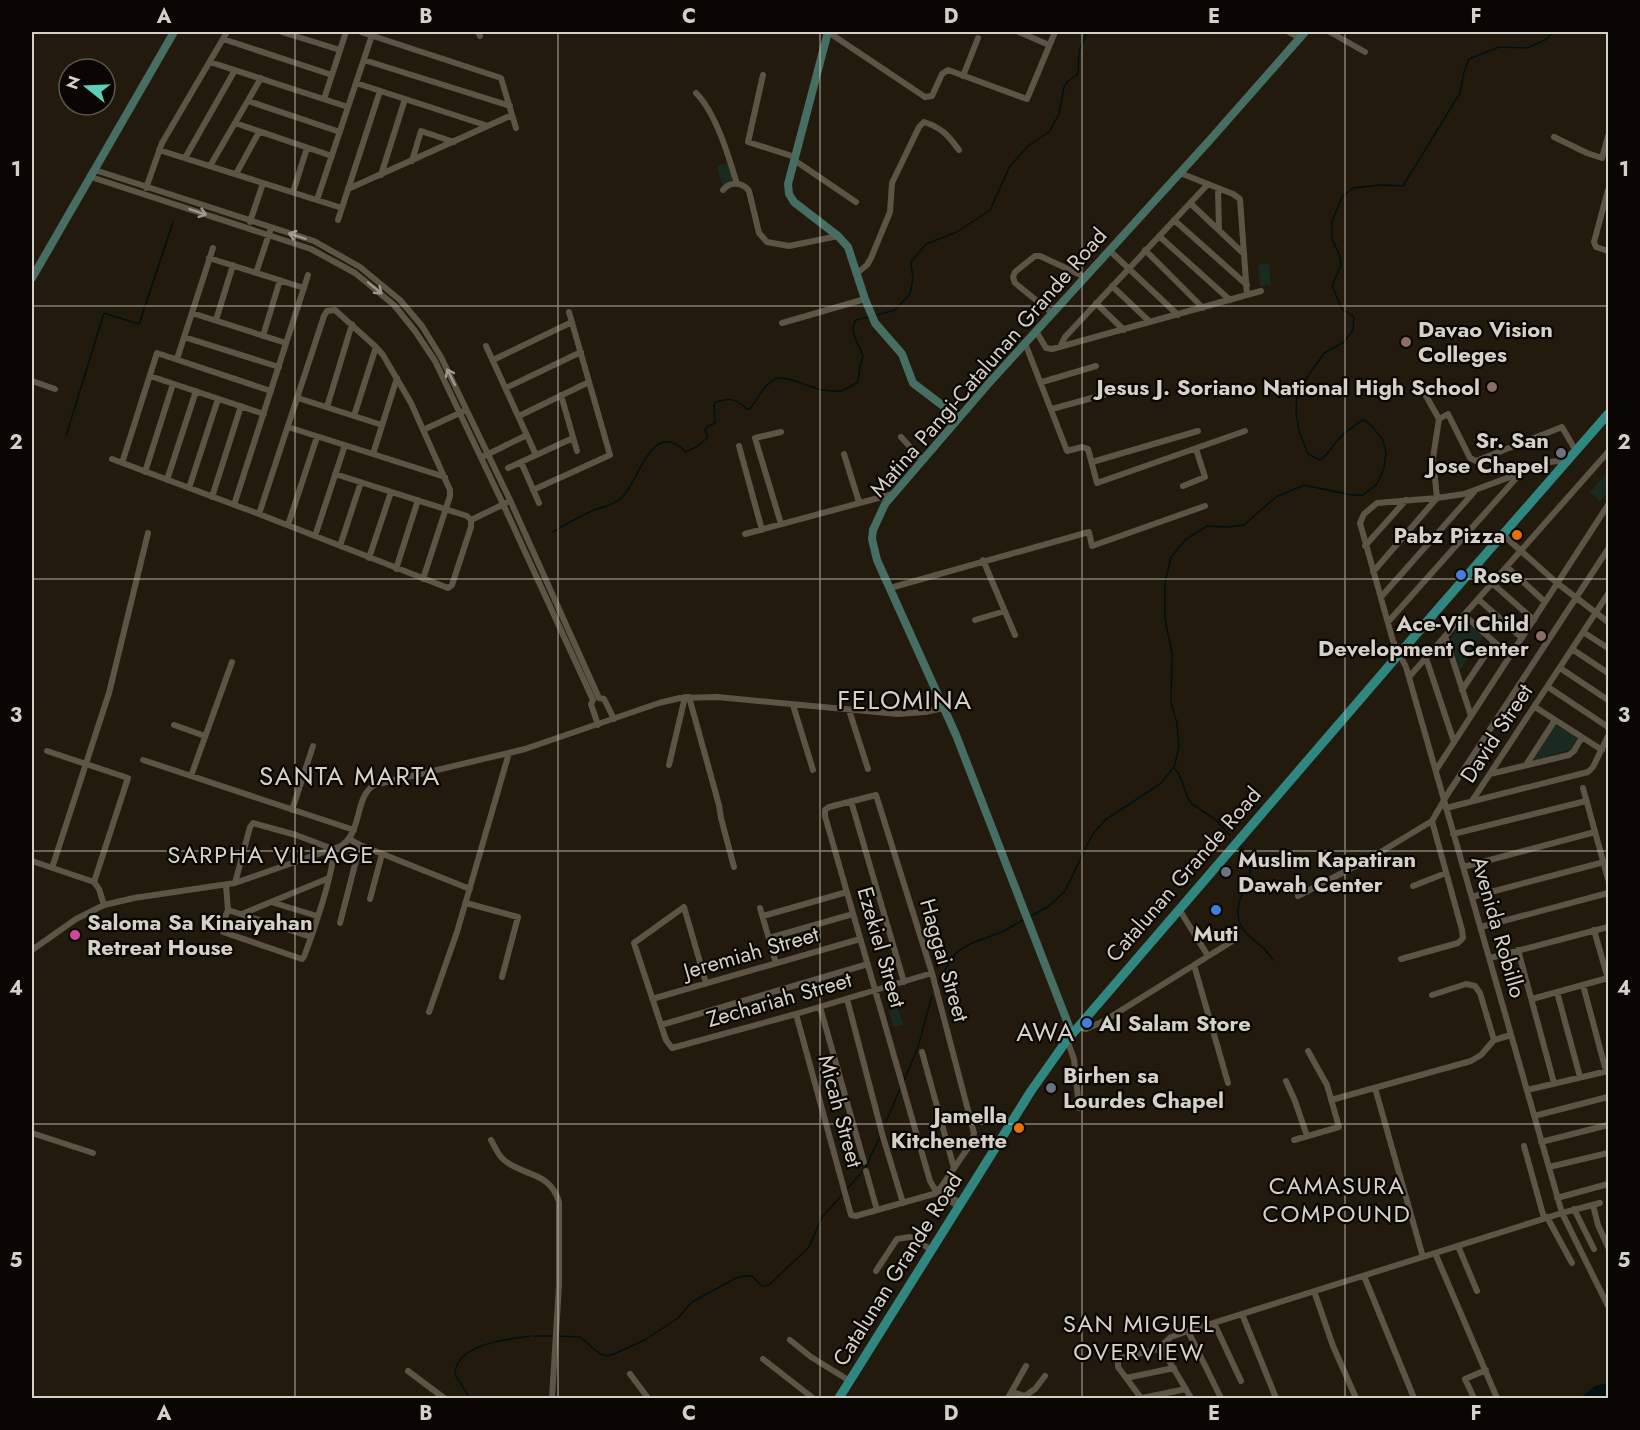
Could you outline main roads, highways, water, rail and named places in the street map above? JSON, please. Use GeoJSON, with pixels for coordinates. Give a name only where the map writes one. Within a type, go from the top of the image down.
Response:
{"type":"FeatureCollection","features":[{"type":"Feature","properties":{"kind":"main road","name":"Catalunan Grande Road"},"geometry":{"type":"LineString","coordinates":[[839,1398],[1031,1091],[1072,1034],[1608,414]]}},
{"type":"Feature","properties":{"kind":"waterway"},"geometry":{"type":"LineString","coordinates":[[877,315],[895,310],[910,294],[913,279],[911,262],[926,244],[957,232],[990,210],[1010,166],[1028,146],[1049,132],[1059,114],[1064,87],[1078,74],[1079,51],[1087,32]]}},
{"type":"Feature","properties":{"kind":"waterway"},"geometry":{"type":"LineString","coordinates":[[1031,916],[1049,906],[1065,891],[1092,835],[1105,820],[1160,784],[1174,767],[1179,748],[1177,723],[1171,703],[1172,653],[1165,619],[1165,582],[1171,557],[1185,540],[1207,526],[1244,525],[1276,497],[1304,485],[1352,495],[1363,495],[1377,484],[1384,468],[1386,453],[1383,440],[1370,424],[1363,420],[1352,427],[1320,460],[1308,454],[1299,431],[1296,412],[1297,392],[1324,353],[1344,342],[1353,330],[1354,317],[1342,309],[1332,286],[1341,265],[1340,256],[1332,239],[1332,221],[1342,197],[1353,188],[1380,185],[1403,186],[1460,93],[1469,59],[1499,47],[1527,48],[1545,40],[1554,32]]}},
{"type":"Feature","properties":{"kind":"waterway"},"geometry":{"type":"LineString","coordinates":[[66,436],[104,313],[139,324],[173,222]]}},
{"type":"Feature","properties":{"kind":"waterway"},"geometry":{"type":"LineString","coordinates":[[553,532],[620,499],[654,447],[663,442],[674,443],[686,452],[698,446],[708,437],[705,430],[707,427],[715,423],[715,402],[732,400],[750,409],[765,387],[776,378],[789,379],[821,390],[833,391],[842,391],[858,382],[863,357],[853,330],[856,320],[868,317]]}},
{"type":"Feature","properties":{"kind":"waterway"},"geometry":{"type":"LineString","coordinates":[[1175,769],[1192,804],[1215,819],[1230,835]]}},
{"type":"Feature","properties":{"kind":"waterway"},"geometry":{"type":"LineString","coordinates":[[1240,845],[1250,866],[1238,910],[1239,921],[1241,927],[1273,960]]}},
{"type":"Feature","properties":{"kind":"waterway"},"geometry":{"type":"LineString","coordinates":[[938,984],[957,952],[1023,920]]}},
{"type":"Feature","properties":{"kind":"waterway"},"geometry":{"type":"LineString","coordinates":[[904,1080],[918,1047],[932,996]]}},
{"type":"Feature","properties":{"kind":"waterway"},"geometry":{"type":"LineString","coordinates":[[885,1124],[900,1089]]}},
{"type":"Feature","properties":{"kind":"waterway"},"geometry":{"type":"LineString","coordinates":[[847,1189],[864,1170],[880,1137]]}},
{"type":"Feature","properties":{"kind":"waterway"},"geometry":{"type":"LineString","coordinates":[[559,1336],[580,1337],[600,1354],[607,1356],[645,1340],[678,1318],[692,1302],[736,1278],[752,1276],[762,1286],[769,1285],[809,1247],[822,1217],[842,1195]]}},
{"type":"Feature","properties":{"kind":"waterway"},"geometry":{"type":"LineString","coordinates":[[470,1398],[455,1375],[457,1365],[464,1356],[496,1341],[531,1336]]}},
{"type":"Feature","properties":{"kind":"waterway"},"geometry":{"type":"LineString","coordinates":[[534,1336],[554,1336]]}},
{"type":"Feature","properties":{"kind":"place","name":"Davao Vision Colleges"},"geometry":{"type":"Point","coordinates":[1406,342]}},
{"type":"Feature","properties":{"kind":"place","name":"Jesus J. Soriano National High School"},"geometry":{"type":"Point","coordinates":[1492,387]}},
{"type":"Feature","properties":{"kind":"place","name":"Sr. San Jose Chapel"},"geometry":{"type":"Point","coordinates":[1561,453]}},
{"type":"Feature","properties":{"kind":"place","name":"Pabz Pizza"},"geometry":{"type":"Point","coordinates":[1517,535]}},
{"type":"Feature","properties":{"kind":"place","name":"Rose"},"geometry":{"type":"Point","coordinates":[1461,575]}},
{"type":"Feature","properties":{"kind":"place","name":"Ace-Vil Child Development Center"},"geometry":{"type":"Point","coordinates":[1541,636]}},
{"type":"Feature","properties":{"kind":"place","name":"Muslim Kapatiran Dawah Center"},"geometry":{"type":"Point","coordinates":[1226,872]}},
{"type":"Feature","properties":{"kind":"place","name":"Muti"},"geometry":{"type":"Point","coordinates":[1216,910]}},
{"type":"Feature","properties":{"kind":"place","name":"Saloma Sa Kinaiyahan Retreat House"},"geometry":{"type":"Point","coordinates":[75,935]}},
{"type":"Feature","properties":{"kind":"place","name":"Al Salam Store"},"geometry":{"type":"Point","coordinates":[1087,1023]}},
{"type":"Feature","properties":{"kind":"place","name":"Birhen sa Lourdes Chapel"},"geometry":{"type":"Point","coordinates":[1051,1088]}},
{"type":"Feature","properties":{"kind":"place","name":"Jamella Kitchenette"},"geometry":{"type":"Point","coordinates":[1019,1128]}},
{"type":"Feature","properties":{"kind":"district","name":"FELOMINA"},"geometry":{"type":"Point","coordinates":[905,700]}},
{"type":"Feature","properties":{"kind":"district","name":"SANTA MARTA"},"geometry":{"type":"Point","coordinates":[350,776]}},
{"type":"Feature","properties":{"kind":"district","name":"SARPHA VILLAGE"},"geometry":{"type":"Point","coordinates":[271,854]}},
{"type":"Feature","properties":{"kind":"district","name":"AWA"},"geometry":{"type":"Point","coordinates":[1046,1032]}},
{"type":"Feature","properties":{"kind":"district","name":"CAMASURA COMPOUND"},"geometry":{"type":"Point","coordinates":[1337,1199]}},
{"type":"Feature","properties":{"kind":"district","name":"SAN MIGUEL OVERVIEW"},"geometry":{"type":"Point","coordinates":[1139,1337]}}]}
